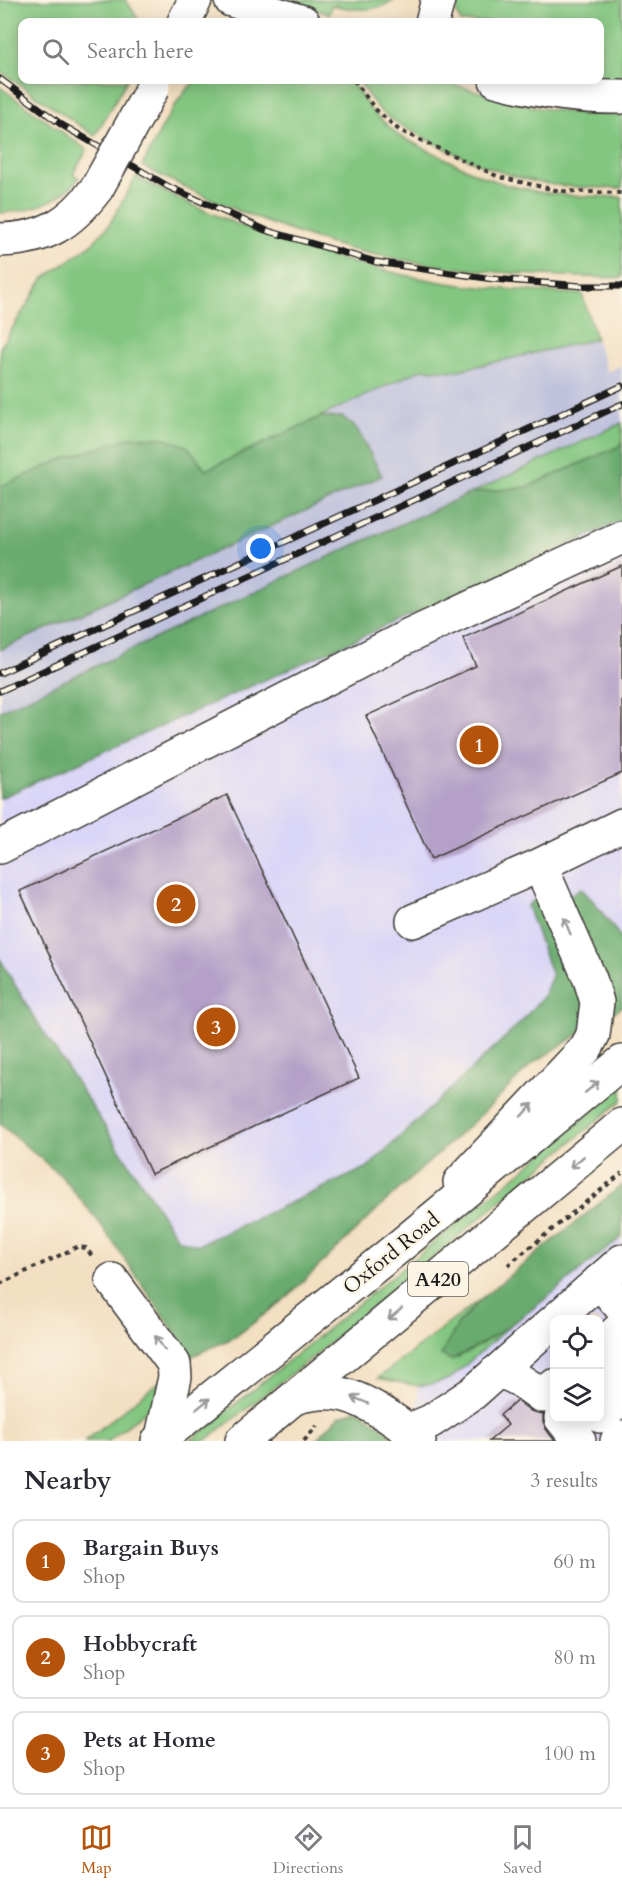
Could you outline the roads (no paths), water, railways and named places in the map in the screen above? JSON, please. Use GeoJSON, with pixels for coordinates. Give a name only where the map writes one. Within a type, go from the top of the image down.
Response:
{"type":"FeatureCollection","features":[{"type":"Feature","properties":{"kind":"main road"},"geometry":{"type":"LineString","coordinates":[[186,18],[195,0]]}},
{"type":"Feature","properties":{"kind":"main road"},"geometry":{"type":"LineString","coordinates":[[231,0],[290,18]]}},
{"type":"Feature","properties":{"kind":"main road"},"geometry":{"type":"LineString","coordinates":[[433,18],[438,0]]}},
{"type":"Feature","properties":{"kind":"main road"},"geometry":{"type":"LineString","coordinates":[[0,240],[15,240],[57,228],[69,220],[97,188],[154,84]]}},
{"type":"Feature","properties":{"kind":"main road"},"geometry":{"type":"LineString","coordinates":[[512,84],[535,90],[600,98],[622,98]]}},
{"type":"Feature","properties":{"kind":"main road"},"geometry":{"type":"LineString","coordinates":[[0,847],[405,638],[622,537]]}},
{"type":"Feature","properties":{"kind":"main road"},"geometry":{"type":"LineString","coordinates":[[413,921],[540,865],[622,825]]}},
{"type":"Feature","properties":{"kind":"main road"},"geometry":{"type":"LineString","coordinates":[[401,1245],[586,1048],[593,1035],[597,1002],[590,979],[540,865]]}},
{"type":"Feature","properties":{"kind":"main road","name":"Oxford Road"},"geometry":{"type":"LineString","coordinates":[[160,1439],[401,1245],[622,1062]]}},
{"type":"Feature","properties":{"kind":"main road","name":"A420"},"geometry":{"type":"LineString","coordinates":[[242,1441],[622,1125]]}},
{"type":"Feature","properties":{"kind":"main road"},"geometry":{"type":"LineString","coordinates":[[297,1397],[329,1392],[356,1398],[414,1436],[431,1421],[473,1393],[610,1271],[622,1308]]}},
{"type":"Feature","properties":{"kind":"main road"},"geometry":{"type":"LineString","coordinates":[[112,1280],[174,1364],[176,1377],[160,1439]]}},
{"type":"Feature","properties":{"kind":"main road"},"geometry":{"type":"LineString","coordinates":[[604,1343],[622,1327]]}},
{"type":"Feature","properties":{"kind":"main road"},"geometry":{"type":"LineString","coordinates":[[604,1380],[622,1364]]}},
{"type":"Feature","properties":{"kind":"main road"},"geometry":{"type":"LineString","coordinates":[[495,1373],[502,1372],[519,1380],[550,1401]]}},
{"type":"Feature","properties":{"kind":"main road"},"geometry":{"type":"LineString","coordinates":[[604,1404],[622,1398]]}},
{"type":"Feature","properties":{"kind":"main road"},"geometry":{"type":"LineString","coordinates":[[617,1441],[622,1437]]}},
{"type":"Feature","properties":{"kind":"railway"},"geometry":{"type":"LineString","coordinates":[[0,79],[62,125],[169,187],[265,230],[376,262],[493,279],[582,286],[622,286]]}},
{"type":"Feature","properties":{"kind":"railway"},"geometry":{"type":"LineString","coordinates":[[0,673],[622,386]]}},
{"type":"Feature","properties":{"kind":"railway"},"geometry":{"type":"LineString","coordinates":[[0,691],[622,404]]}},
{"type":"Feature","properties":{"kind":"place","name":"Bargain Buys"},"geometry":{"type":"Point","coordinates":[479,745]}},
{"type":"Feature","properties":{"kind":"place","name":"Hobbycraft"},"geometry":{"type":"Point","coordinates":[176,904]}},
{"type":"Feature","properties":{"kind":"place","name":"Pets at Home"},"geometry":{"type":"Point","coordinates":[216,1027]}}]}
